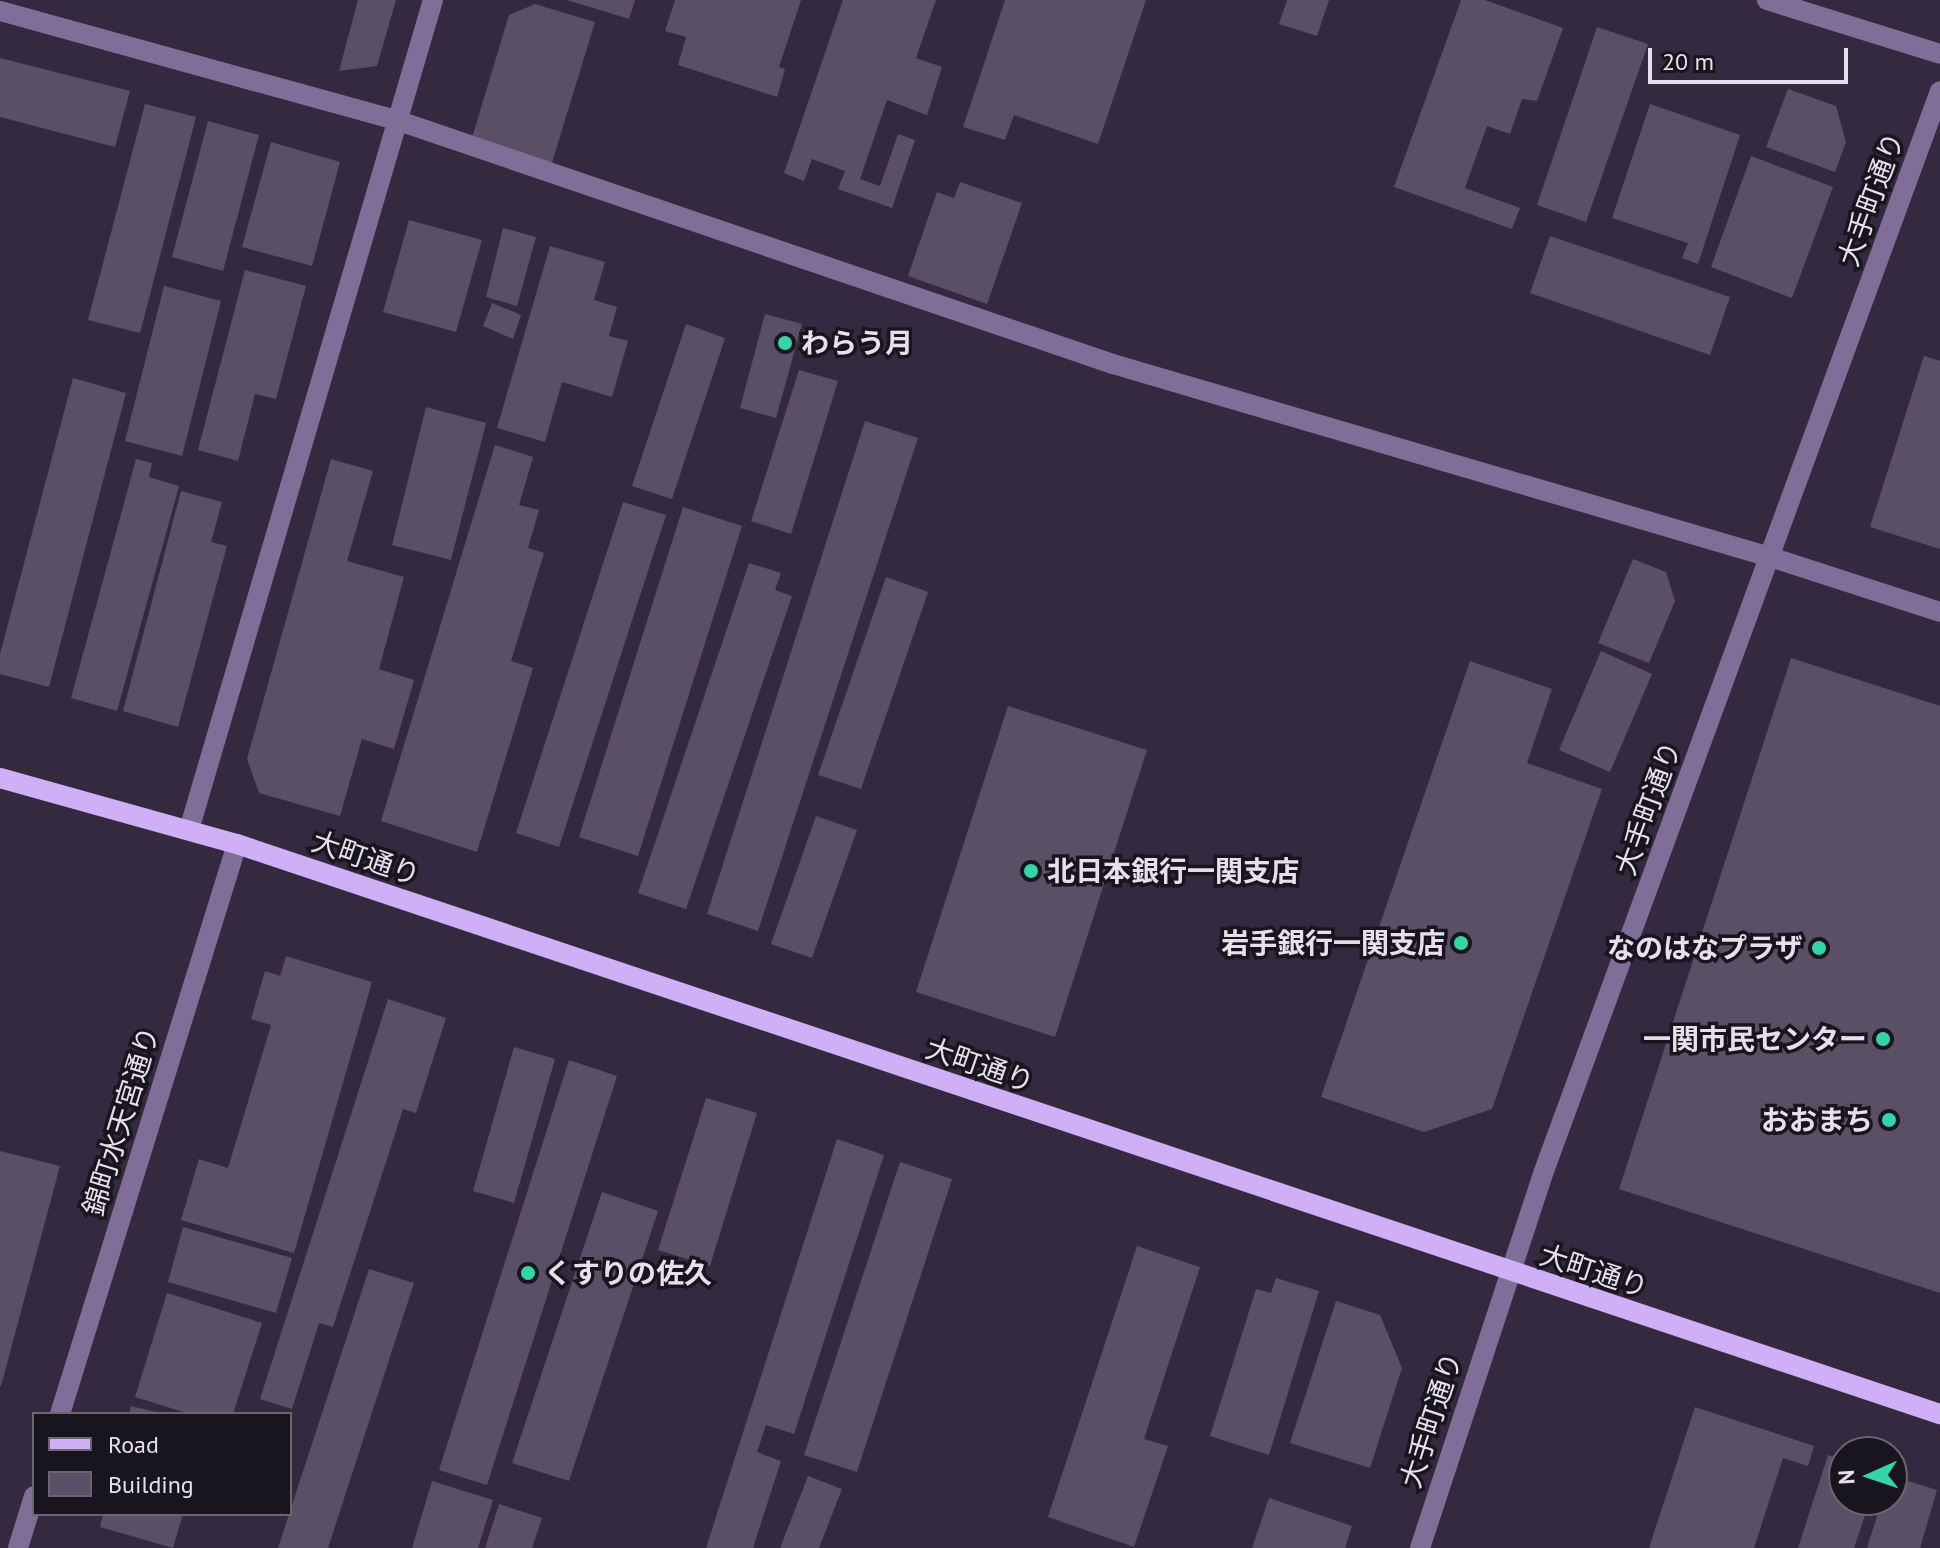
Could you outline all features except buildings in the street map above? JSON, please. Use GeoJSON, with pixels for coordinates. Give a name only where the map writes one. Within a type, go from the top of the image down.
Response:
{"type":"FeatureCollection","features":[{"type":"Feature","properties":{"kind":"main road","name":"大町通り"},"geometry":{"type":"LineString","coordinates":[[0,778],[237,844],[1510,1273],[1940,1414]]}},
{"type":"Feature","properties":{"kind":"street"},"geometry":{"type":"LineString","coordinates":[[189,830],[433,0]]}},
{"type":"Feature","properties":{"kind":"street"},"geometry":{"type":"LineString","coordinates":[[1767,0],[1940,54]]}},
{"type":"Feature","properties":{"kind":"street"},"geometry":{"type":"LineString","coordinates":[[0,11],[399,121],[1113,364],[1770,557],[1940,612]]}},
{"type":"Feature","properties":{"kind":"street","name":"大手町通り"},"geometry":{"type":"LineString","coordinates":[[1420,1548],[1510,1273],[1940,91]]}},
{"type":"Feature","properties":{"kind":"street","name":"錦町水天宮通り"},"geometry":{"type":"LineString","coordinates":[[61,1412],[237,844]]}},
{"type":"Feature","properties":{"kind":"street"},"geometry":{"type":"LineString","coordinates":[[18,1548],[32,1502]]}},
{"type":"Feature","properties":{"kind":"place","name":"わらう月"},"geometry":{"type":"Point","coordinates":[785,343]}},
{"type":"Feature","properties":{"kind":"place","name":"北日本銀行一関支店"},"geometry":{"type":"Point","coordinates":[1031,871]}},
{"type":"Feature","properties":{"kind":"place","name":"岩手銀行一関支店"},"geometry":{"type":"Point","coordinates":[1461,943]}},
{"type":"Feature","properties":{"kind":"place","name":"なのはなプラザ"},"geometry":{"type":"Point","coordinates":[1819,948]}},
{"type":"Feature","properties":{"kind":"place","name":"一関市民センター"},"geometry":{"type":"Point","coordinates":[1883,1039]}},
{"type":"Feature","properties":{"kind":"place","name":"おおまち"},"geometry":{"type":"Point","coordinates":[1889,1120]}},
{"type":"Feature","properties":{"kind":"place","name":"くすりの佐久"},"geometry":{"type":"Point","coordinates":[528,1273]}}]}
